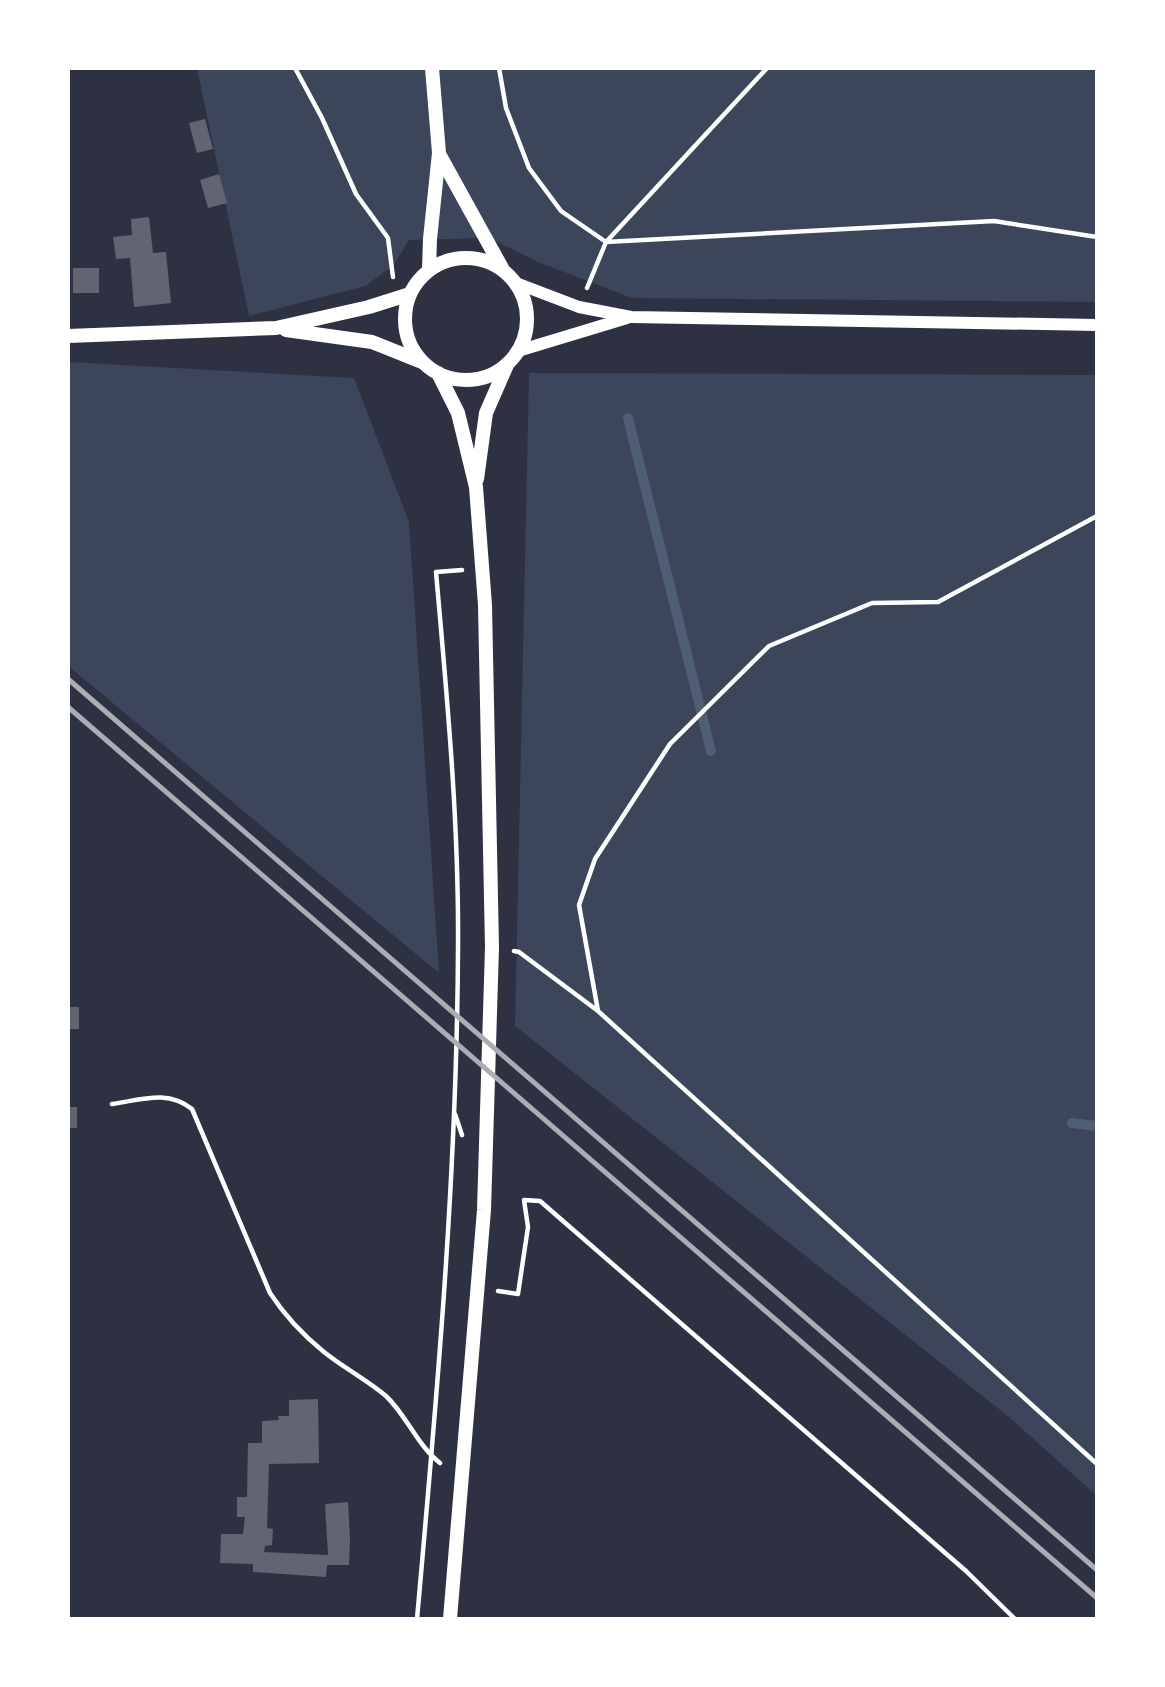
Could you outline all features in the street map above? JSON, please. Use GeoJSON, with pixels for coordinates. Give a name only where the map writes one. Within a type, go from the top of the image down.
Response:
{"type":"FeatureCollection","features":[{"type":"Feature","properties":{"kind":"main road"},"geometry":{"type":"LineString","coordinates":[[429,270],[439,153],[432,68]]}},
{"type":"Feature","properties":{"kind":"main road"},"geometry":{"type":"LineString","coordinates":[[439,153],[504,271],[516,283],[524,298],[527,316],[525,334],[518,351],[507,365],[486,413],[476,487]]}},
{"type":"Feature","properties":{"kind":"main road"},"geometry":{"type":"LineString","coordinates":[[423,363],[412,348],[406,331],[405,313],[410,294],[429,270],[460,258],[478,259],[504,271]]}},
{"type":"Feature","properties":{"kind":"main road"},"geometry":{"type":"LineString","coordinates":[[276,328],[369,307],[410,294]]}},
{"type":"Feature","properties":{"kind":"main road"},"geometry":{"type":"LineString","coordinates":[[68,336],[276,328],[372,342],[455,379],[474,380],[491,375],[507,365]]}},
{"type":"Feature","properties":{"kind":"main road"},"geometry":{"type":"LineString","coordinates":[[438,373],[458,413],[476,487],[485,605],[492,947],[486,1165],[450,1619]]}},
{"type":"Feature","properties":{"kind":"street"},"geometry":{"type":"LineString","coordinates":[[516,283],[579,307],[631,317],[1097,325]]}},
{"type":"Feature","properties":{"kind":"street"},"geometry":{"type":"LineString","coordinates":[[518,351],[631,317]]}},
{"type":"Feature","properties":{"kind":"path"},"geometry":{"type":"LineString","coordinates":[[295,68],[323,118],[356,194],[388,238],[395,299]]}},
{"type":"Feature","properties":{"kind":"path"},"geometry":{"type":"LineString","coordinates":[[499,68],[506,108],[529,167],[561,211],[606,242],[994,221],[1097,237]]}},
{"type":"Feature","properties":{"kind":"path"},"geometry":{"type":"LineString","coordinates":[[579,307],[606,242],[767,68]]}},
{"type":"Feature","properties":{"kind":"path"},"geometry":{"type":"LineString","coordinates":[[598,1011],[579,905],[595,859],[670,744],[769,646],[872,603],[938,601],[1097,516]]}},
{"type":"Feature","properties":{"kind":"path"},"geometry":{"type":"LineString","coordinates":[[492,947],[519,952],[598,1011],[1097,1464]]}},
{"type":"Feature","properties":{"kind":"path"},"geometry":{"type":"LineString","coordinates":[[417,1619],[455,1111],[458,958]]}},
{"type":"Feature","properties":{"kind":"path"},"geometry":{"type":"LineString","coordinates":[[112,1104],[166,1096],[183,1101],[192,1109],[276,1303],[324,1352],[386,1396],[431,1457],[443,1466],[463,1474]]}},
{"type":"Feature","properties":{"kind":"path"},"geometry":{"type":"LineString","coordinates":[[497,1279],[498,1291],[517,1294],[528,1227],[524,1200],[540,1201],[956,1562],[1015,1619]]}},
{"type":"Feature","properties":{"kind":"shaded area"},"geometry":{"type":"Polygon","coordinates":[[[197,68],[1097,68],[1097,302],[632,298],[538,262],[489,238],[409,240],[393,266],[365,286],[249,316],[197,68]]]}},
{"type":"Feature","properties":{"kind":"shaded area"},"geometry":{"type":"Polygon","coordinates":[[[68,362],[354,378],[409,522],[439,973],[68,666],[68,362]]]}},
{"type":"Feature","properties":{"kind":"shaded area"},"geometry":{"type":"Polygon","coordinates":[[[529,373],[1097,375],[1097,1496],[1009,1417],[515,1026],[529,373]]]}},
{"type":"Feature","properties":{"kind":"building"},"geometry":{"type":"Polygon","coordinates":[[[205,119],[213,149],[197,153],[189,123],[205,119]]]}},
{"type":"Feature","properties":{"kind":"building"},"geometry":{"type":"Polygon","coordinates":[[[219,174],[227,203],[208,208],[200,180],[219,174]]]}},
{"type":"Feature","properties":{"kind":"building"},"geometry":{"type":"Polygon","coordinates":[[[149,217],[153,253],[166,252],[171,303],[134,307],[130,258],[116,259],[113,237],[132,235],[131,219],[149,217]]]}},
{"type":"Feature","properties":{"kind":"building"},"geometry":{"type":"Polygon","coordinates":[[[73,268],[99,268],[99,293],[73,293],[73,268]]]}},
{"type":"Feature","properties":{"kind":"building"},"geometry":{"type":"Polygon","coordinates":[[[68,1007],[79,1007],[79,1029],[68,1029],[68,1007]]]}},
{"type":"Feature","properties":{"kind":"building"},"geometry":{"type":"Polygon","coordinates":[[[68,1107],[77,1107],[77,1128],[68,1128],[68,1107]]]}},
{"type":"Feature","properties":{"kind":"building"},"geometry":{"type":"Polygon","coordinates":[[[318,1399],[319,1463],[269,1464],[267,1528],[273,1529],[272,1545],[265,1546],[264,1552],[328,1555],[325,1504],[348,1502],[349,1565],[327,1565],[326,1577],[253,1572],[253,1564],[220,1563],[221,1534],[243,1534],[245,1517],[237,1517],[237,1497],[247,1497],[248,1443],[262,1443],[262,1421],[279,1420],[278,1416],[289,1416],[289,1400],[318,1399]]]}},
{"type":"Feature","properties":{"kind":"waterway"},"geometry":{"type":"LineString","coordinates":[[628,418],[711,751]]}},
{"type":"Feature","properties":{"kind":"waterway"},"geometry":{"type":"LineString","coordinates":[[1072,1123],[1097,1126]]}},
{"type":"Feature","properties":{"kind":"railway"},"geometry":{"type":"LineString","coordinates":[[68,679],[1097,1570]]}},
{"type":"Feature","properties":{"kind":"railway"},"geometry":{"type":"LineString","coordinates":[[68,707],[1097,1598]]}}]}
